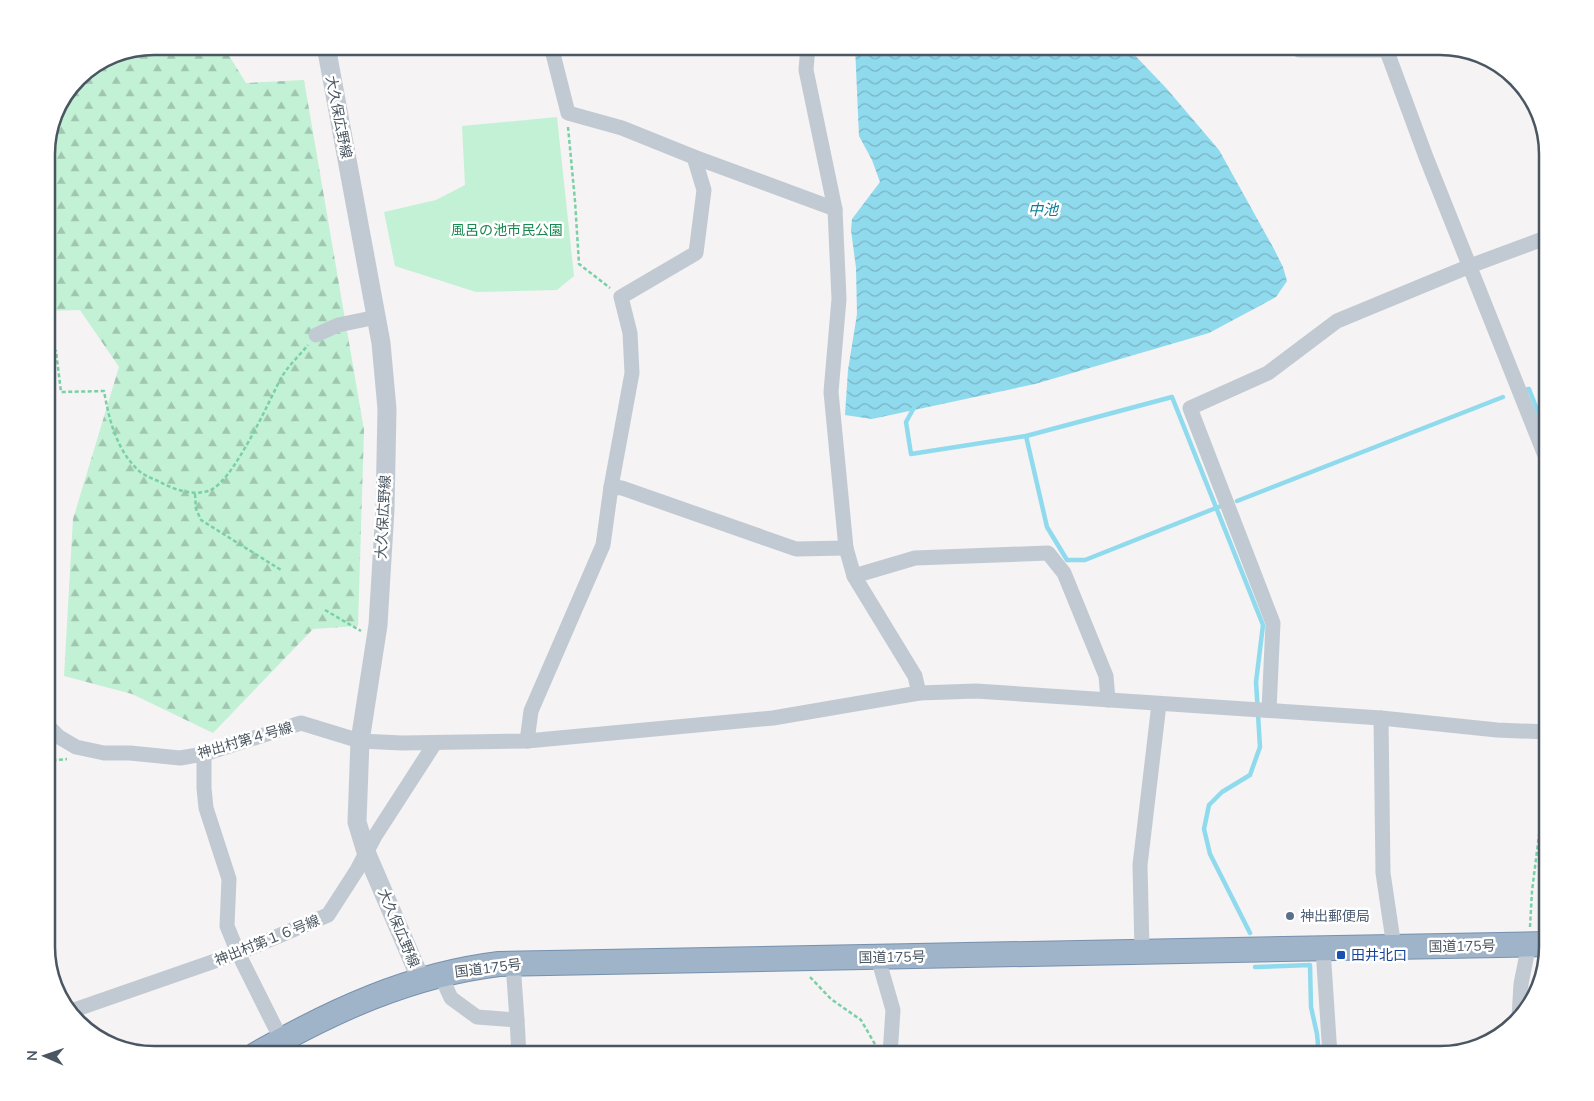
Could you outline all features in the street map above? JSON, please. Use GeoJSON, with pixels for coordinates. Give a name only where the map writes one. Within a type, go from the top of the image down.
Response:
{"type":"FeatureCollection","features":[{"type":"Feature","properties":{"kind":"highway","name":"国道175号"},"geometry":{"type":"LineString","coordinates":[[286,1046],[329,1014],[374,996],[431,977],[471,968],[513,964],[1538,944]]}},
{"type":"Feature","properties":{"kind":"street","name":"大久保広野線"},"geometry":{"type":"LineString","coordinates":[[328,55],[377,317],[387,409],[384,509],[375,639],[360,741],[357,822],[366,852],[431,977]]}},
{"type":"Feature","properties":{"kind":"street"},"geometry":{"type":"LineString","coordinates":[[553,55],[568,114],[622,128],[694,157],[835,209]]}},
{"type":"Feature","properties":{"kind":"street"},"geometry":{"type":"LineString","coordinates":[[807,55],[806,70],[835,209],[839,299],[831,392],[846,548],[854,576],[915,676],[919,693]]}},
{"type":"Feature","properties":{"kind":"street"},"geometry":{"type":"LineString","coordinates":[[1388,55],[1426,157],[1539,440]]}},
{"type":"Feature","properties":{"kind":"street"},"geometry":{"type":"LineString","coordinates":[[527,741],[530,711],[603,545],[611,487],[632,373],[630,333],[621,297],[696,253],[704,190],[694,157]]}},
{"type":"Feature","properties":{"kind":"street"},"geometry":{"type":"LineString","coordinates":[[1269,710],[1273,623],[1190,408],[1268,373],[1337,321],[1470,266],[1539,240]]}},
{"type":"Feature","properties":{"kind":"street"},"geometry":{"type":"LineString","coordinates":[[316,335],[338,325],[377,317]]}},
{"type":"Feature","properties":{"kind":"street"},"geometry":{"type":"LineString","coordinates":[[611,487],[622,488],[796,549],[846,548]]}},
{"type":"Feature","properties":{"kind":"street"},"geometry":{"type":"LineString","coordinates":[[854,576],[915,558],[1048,553],[1064,573],[1106,676],[1108,700]]}},
{"type":"Feature","properties":{"kind":"street","name":"神出村第４号線"},"geometry":{"type":"LineString","coordinates":[[55,733],[76,747],[104,753],[130,753],[180,758],[204,754],[302,723],[360,741],[527,741],[773,718],[919,693],[976,690],[1381,718],[1497,730],[1539,732]]}},
{"type":"Feature","properties":{"kind":"street"},"geometry":{"type":"LineString","coordinates":[[1142,951],[1140,866],[1159,704]]}},
{"type":"Feature","properties":{"kind":"street"},"geometry":{"type":"LineString","coordinates":[[1381,718],[1383,873],[1394,947]]}},
{"type":"Feature","properties":{"kind":"street","name":"神出村第１６号線"},"geometry":{"type":"LineString","coordinates":[[77,1009],[238,953],[328,915],[435,742]]}},
{"type":"Feature","properties":{"kind":"street"},"geometry":{"type":"LineString","coordinates":[[204,754],[206,808],[229,879],[227,926],[238,953],[284,1046]]}},
{"type":"Feature","properties":{"kind":"street"},"geometry":{"type":"LineString","coordinates":[[1520,1005],[1521,984],[1538,944]]}},
{"type":"Feature","properties":{"kind":"street"},"geometry":{"type":"LineString","coordinates":[[1323,949],[1329,1046]]}},
{"type":"Feature","properties":{"kind":"street"},"geometry":{"type":"LineString","coordinates":[[878,958],[893,1010],[885,1046]]}},
{"type":"Feature","properties":{"kind":"street"},"geometry":{"type":"LineString","coordinates":[[513,964],[518,1046]]}},
{"type":"Feature","properties":{"kind":"street"},"geometry":{"type":"LineString","coordinates":[[431,977],[451,998],[477,1017],[517,1020]]}},
{"type":"Feature","properties":{"kind":"path"},"geometry":{"type":"LineString","coordinates":[[568,114],[579,264],[621,297]]}},
{"type":"Feature","properties":{"kind":"path"},"geometry":{"type":"LineString","coordinates":[[55,351],[61,392],[104,391],[108,418],[120,445],[138,471],[172,489],[195,493],[210,491],[228,475],[248,443],[282,376],[316,335]]}},
{"type":"Feature","properties":{"kind":"path"},"geometry":{"type":"LineString","coordinates":[[195,493],[196,509],[201,520],[281,570]]}},
{"type":"Feature","properties":{"kind":"path"},"geometry":{"type":"LineString","coordinates":[[325,610],[375,639]]}},
{"type":"Feature","properties":{"kind":"path"},"geometry":{"type":"LineString","coordinates":[[1538,944],[1532,891],[1539,835]]}},
{"type":"Feature","properties":{"kind":"path"},"geometry":{"type":"LineString","coordinates":[[805,959],[811,979],[831,999],[861,1020],[880,1046]]}},
{"type":"Feature","properties":{"kind":"green space"},"geometry":{"type":"Polygon","coordinates":[[[148,55],[229,55],[246,83],[304,80],[364,430],[358,626],[313,629],[213,733],[132,694],[64,676],[73,519],[119,367],[80,310],[55,311],[55,148],[58,128],[63,116],[75,94],[84,84],[105,68],[116,63],[128,58],[148,55]]]}},
{"type":"Feature","properties":{"kind":"green space","name":"風呂の池市民公園"},"geometry":{"type":"Polygon","coordinates":[[[557,117],[574,276],[557,290],[476,292],[395,266],[384,212],[436,200],[465,185],[462,126],[557,117]]]}},
{"type":"Feature","properties":{"kind":"water","name":"中池"},"geometry":{"type":"Polygon","coordinates":[[[855,55],[1135,55],[1167,89],[1219,150],[1274,249],[1283,267],[1287,281],[1276,297],[1209,333],[1035,384],[872,419],[845,415],[848,370],[857,314],[856,268],[851,230],[852,219],[880,182],[872,160],[859,136],[855,55]]]}},
{"type":"Feature","properties":{"kind":"waterway"},"geometry":{"type":"LineString","coordinates":[[1525,390],[1529,389],[1539,415]]}},
{"type":"Feature","properties":{"kind":"waterway"},"geometry":{"type":"LineString","coordinates":[[915,406],[906,422],[911,454],[1026,436],[1172,397],[1263,625],[1256,682],[1260,747],[1250,775],[1222,792],[1209,805],[1204,829],[1210,854],[1250,933]]}},
{"type":"Feature","properties":{"kind":"waterway"},"geometry":{"type":"LineString","coordinates":[[1237,501],[1503,397]]}},
{"type":"Feature","properties":{"kind":"waterway"},"geometry":{"type":"LineString","coordinates":[[1026,436],[1047,527],[1067,560],[1085,560],[1221,506]]}},
{"type":"Feature","properties":{"kind":"waterway"},"geometry":{"type":"LineString","coordinates":[[1255,967],[1310,965],[1311,1007],[1318,1046]]}},
{"type":"Feature","properties":{"kind":"place","name":"神出郵便局"},"geometry":{"type":"Point","coordinates":[1290,916]}},
{"type":"Feature","properties":{"kind":"place","name":"田井北口"},"geometry":{"type":"Point","coordinates":[1341,955]}}]}
